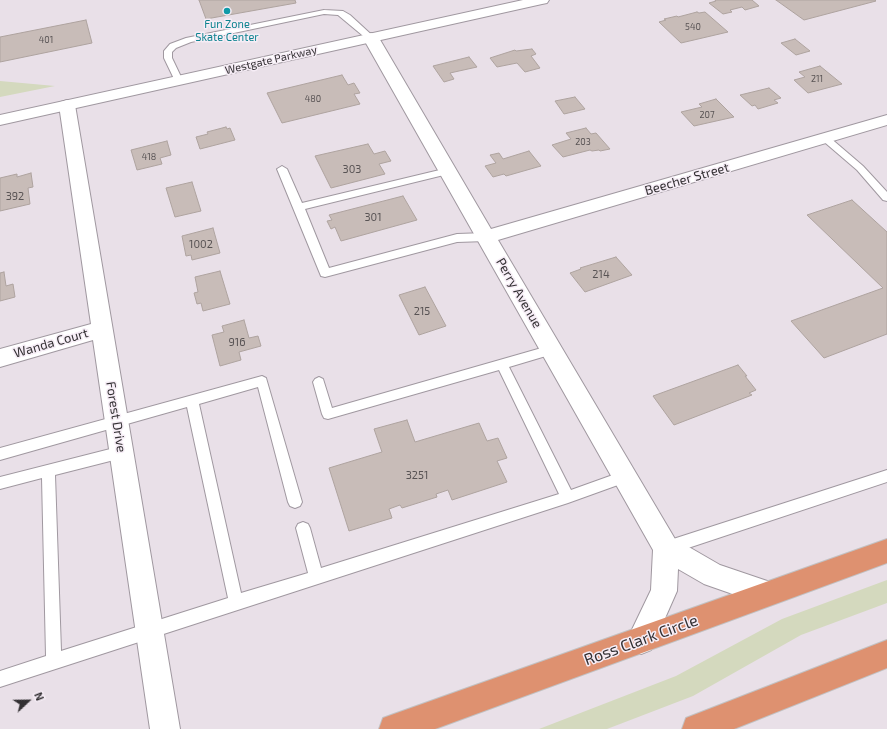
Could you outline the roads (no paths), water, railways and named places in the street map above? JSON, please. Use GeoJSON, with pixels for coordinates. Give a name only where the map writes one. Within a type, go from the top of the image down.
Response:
{"type":"FeatureCollection","features":[{"type":"Feature","properties":{"kind":"highway","name":"Ross Clark Circle"},"geometry":{"type":"LineString","coordinates":[[394,729],[767,593],[887,551]]}},
{"type":"Feature","properties":{"kind":"highway"},"geometry":{"type":"LineString","coordinates":[[697,729],[887,654]]}},
{"type":"Feature","properties":{"kind":"street","name":"Westgate Parkway"},"geometry":{"type":"LineString","coordinates":[[0,120],[542,0]]}},
{"type":"Feature","properties":{"kind":"street","name":"Perry Avenue"},"geometry":{"type":"LineString","coordinates":[[371,38],[666,548],[713,575],[767,593]]}},
{"type":"Feature","properties":{"kind":"street","name":"Forest Drive"},"geometry":{"type":"LineString","coordinates":[[67,105],[165,729]]}},
{"type":"Feature","properties":{"kind":"street","name":"Beecher Street"},"geometry":{"type":"LineString","coordinates":[[486,237],[887,120]]}},
{"type":"Feature","properties":{"kind":"street","name":"Wanda Court"},"geometry":{"type":"LineString","coordinates":[[0,358],[102,329]]}},
{"type":"Feature","properties":{"kind":"street"},"geometry":{"type":"LineString","coordinates":[[641,640],[664,591],[666,548]]}},
{"type":"Feature","properties":{"kind":"lane"},"geometry":{"type":"LineString","coordinates":[[179,81],[168,58],[168,51],[173,46],[185,41],[324,12],[340,13],[347,17],[371,38]]}},
{"type":"Feature","properties":{"kind":"lane"},"geometry":{"type":"LineString","coordinates":[[825,138],[860,168],[887,198]]}},
{"type":"Feature","properties":{"kind":"lane"},"geometry":{"type":"LineString","coordinates":[[282,169],[325,273],[457,238],[486,237]]}},
{"type":"Feature","properties":{"kind":"lane"},"geometry":{"type":"LineString","coordinates":[[299,207],[448,171]]}},
{"type":"Feature","properties":{"kind":"lane"},"geometry":{"type":"LineString","coordinates":[[319,382],[328,414],[552,350]]}},
{"type":"Feature","properties":{"kind":"lane"},"geometry":{"type":"LineString","coordinates":[[502,364],[568,497]]}},
{"type":"Feature","properties":{"kind":"lane"},"geometry":{"type":"LineString","coordinates":[[0,454],[262,381],[296,502]]}},
{"type":"Feature","properties":{"kind":"lane"},"geometry":{"type":"LineString","coordinates":[[192,400],[236,602]]}},
{"type":"Feature","properties":{"kind":"lane"},"geometry":{"type":"LineString","coordinates":[[0,483],[122,452]]}},
{"type":"Feature","properties":{"kind":"lane"},"geometry":{"type":"LineString","coordinates":[[48,470],[54,662]]}},
{"type":"Feature","properties":{"kind":"lane"},"geometry":{"type":"LineString","coordinates":[[666,548],[887,476]]}},
{"type":"Feature","properties":{"kind":"lane"},"geometry":{"type":"LineString","coordinates":[[0,679],[316,576],[568,497],[624,477]]}},
{"type":"Feature","properties":{"kind":"lane"},"geometry":{"type":"LineString","coordinates":[[303,528],[316,576]]}},
{"type":"Feature","properties":{"kind":"place","name":"Fun Zone Skate Center"},"geometry":{"type":"Point","coordinates":[227,11]}}]}
